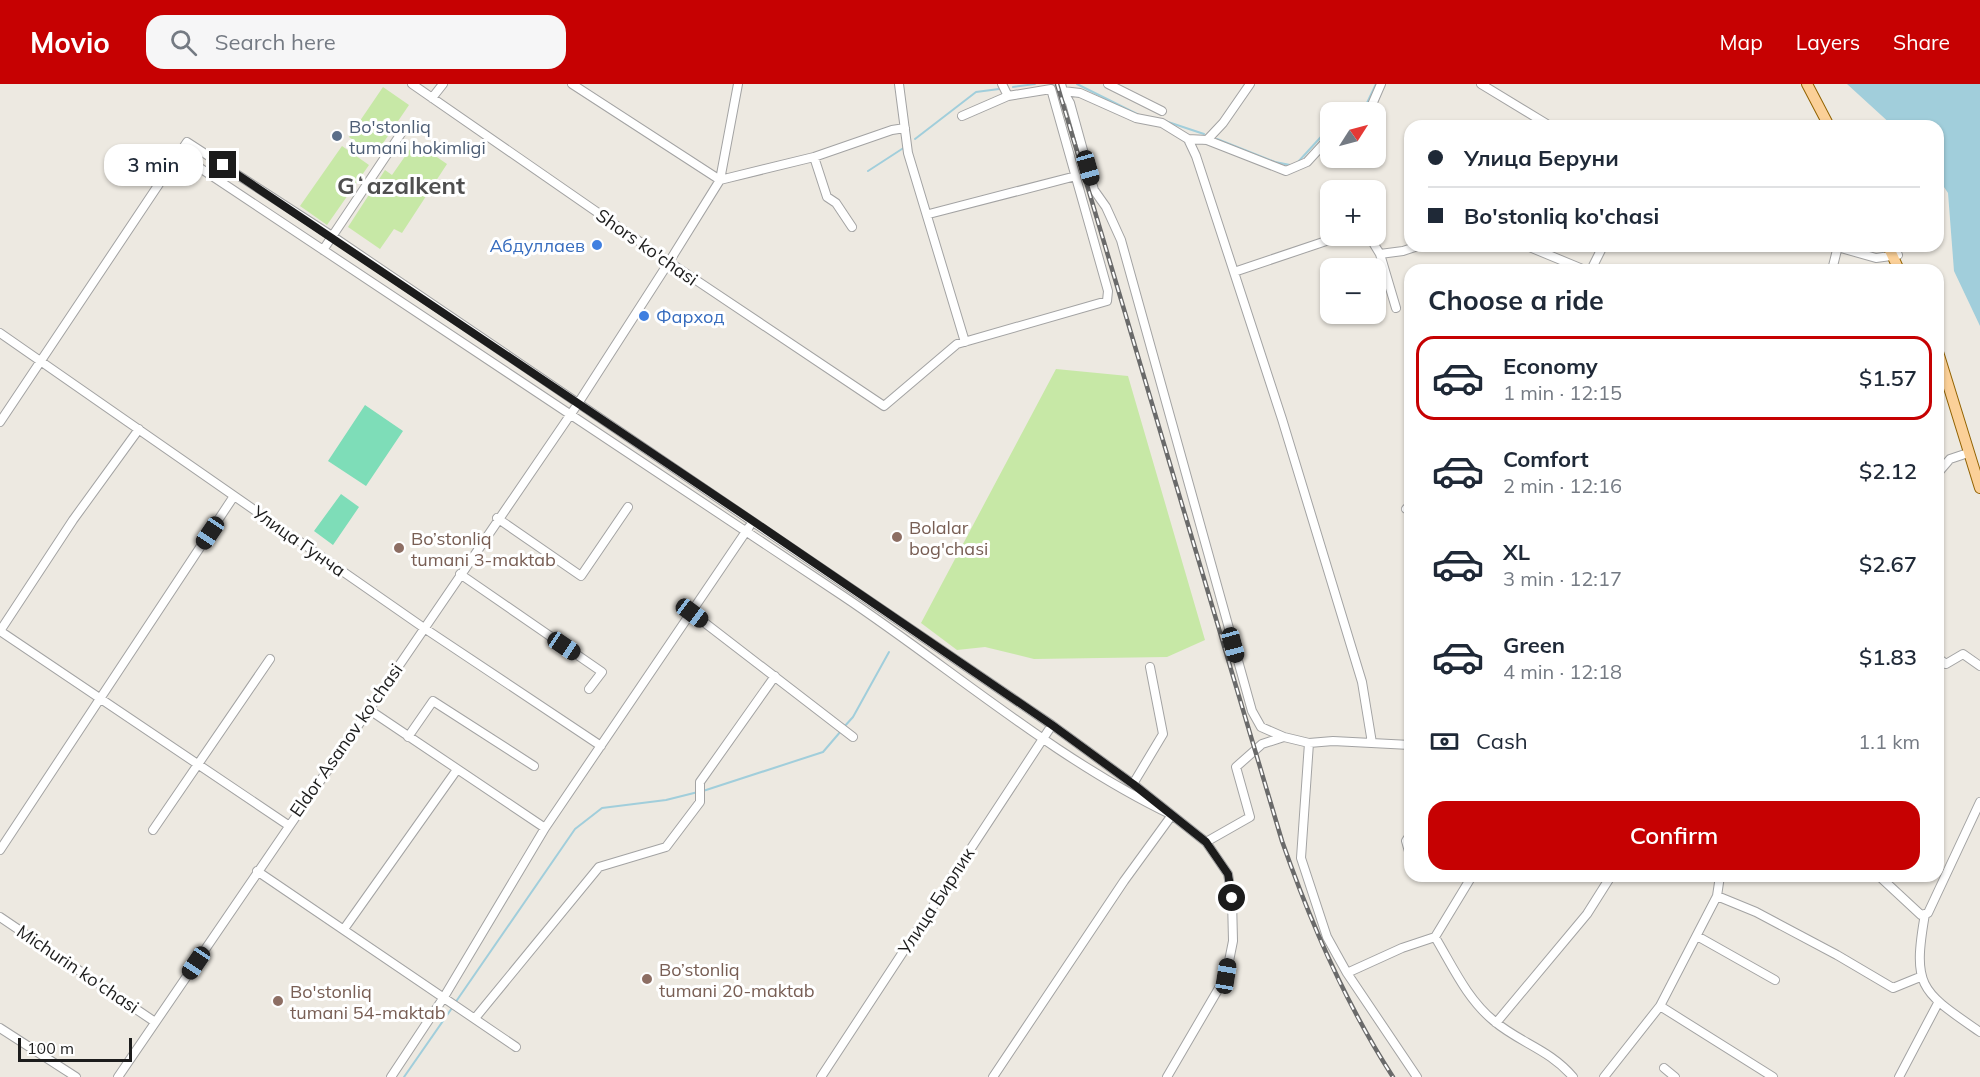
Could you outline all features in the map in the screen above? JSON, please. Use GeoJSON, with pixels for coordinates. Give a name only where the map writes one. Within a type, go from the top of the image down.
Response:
{"type":"FeatureCollection","features":[{"type":"Feature","properties":{"kind":"main road"},"geometry":{"type":"LineString","coordinates":[[1800,84],[1820,120]]}},
{"type":"Feature","properties":{"kind":"main road"},"geometry":{"type":"LineString","coordinates":[[1807,84],[1826,120]]}},
{"type":"Feature","properties":{"kind":"main road"},"geometry":{"type":"LineString","coordinates":[[1944,374],[1980,500]]}},
{"type":"Feature","properties":{"kind":"main road"},"geometry":{"type":"LineString","coordinates":[[1944,387],[1980,488]]}},
{"type":"Feature","properties":{"kind":"street","name":"Shors ko'chasi"},"geometry":{"type":"LineString","coordinates":[[412,84],[669,262],[884,406],[957,344],[965,342]]}},
{"type":"Feature","properties":{"kind":"street"},"geometry":{"type":"LineString","coordinates":[[432,98],[443,84]]}},
{"type":"Feature","properties":{"kind":"street"},"geometry":{"type":"LineString","coordinates":[[572,84],[720,180],[814,157],[892,130],[905,128]]}},
{"type":"Feature","properties":{"kind":"street"},"geometry":{"type":"LineString","coordinates":[[720,180],[737,87],[727,84]]}},
{"type":"Feature","properties":{"kind":"street"},"geometry":{"type":"LineString","coordinates":[[899,84],[908,153],[965,342],[1107,301],[1108,291],[1051,89],[1008,96],[962,116]]}},
{"type":"Feature","properties":{"kind":"street"},"geometry":{"type":"LineString","coordinates":[[1002,84],[1008,96]]}},
{"type":"Feature","properties":{"kind":"street"},"geometry":{"type":"LineString","coordinates":[[1108,84],[1162,111]]}},
{"type":"Feature","properties":{"kind":"street"},"geometry":{"type":"LineString","coordinates":[[1207,140],[1223,123],[1250,84]]}},
{"type":"Feature","properties":{"kind":"street"},"geometry":{"type":"LineString","coordinates":[[1373,102],[1381,84]]}},
{"type":"Feature","properties":{"kind":"street"},"geometry":{"type":"LineString","coordinates":[[1481,84],[1540,120]]}},
{"type":"Feature","properties":{"kind":"street"},"geometry":{"type":"LineString","coordinates":[[1062,88],[1080,93],[1136,118],[1162,123],[1188,139],[1207,140],[1286,171],[1307,162],[1320,147]]}},
{"type":"Feature","properties":{"kind":"street"},"geometry":{"type":"LineString","coordinates":[[1062,88],[1070,103],[1094,190],[1106,207],[1121,240],[1252,711],[1261,727],[1284,737],[1309,743],[1333,741],[1404,745]]}},
{"type":"Feature","properties":{"kind":"street"},"geometry":{"type":"LineString","coordinates":[[323,250],[402,132]]}},
{"type":"Feature","properties":{"kind":"street"},"geometry":{"type":"LineString","coordinates":[[1188,139],[1282,419],[1362,682],[1372,743]]}},
{"type":"Feature","properties":{"kind":"street"},"geometry":{"type":"LineString","coordinates":[[0,422],[187,142],[332,236],[577,405],[753,521],[1052,725],[1133,784],[1206,842],[1228,874],[1232,898],[1233,940],[1226,976],[1167,1077]]}},
{"type":"Feature","properties":{"kind":"street"},"geometry":{"type":"LineString","coordinates":[[179,154],[918,646],[1044,738],[1127,794],[1172,815]]}},
{"type":"Feature","properties":{"kind":"street"},"geometry":{"type":"LineString","coordinates":[[814,157],[827,197],[836,203],[852,227]]}},
{"type":"Feature","properties":{"kind":"street"},"geometry":{"type":"LineString","coordinates":[[928,214],[1076,176]]}},
{"type":"Feature","properties":{"kind":"street","name":"Eldor Asanov ko'chasi"},"geometry":{"type":"LineString","coordinates":[[118,1077],[497,518],[577,405],[720,180]]}},
{"type":"Feature","properties":{"kind":"street"},"geometry":{"type":"LineString","coordinates":[[1234,272],[1320,243]]}},
{"type":"Feature","properties":{"kind":"street"},"geometry":{"type":"LineString","coordinates":[[1375,246],[1380,254],[1396,308]]}},
{"type":"Feature","properties":{"kind":"street"},"geometry":{"type":"LineString","coordinates":[[1380,254],[1404,251]]}},
{"type":"Feature","properties":{"kind":"street"},"geometry":{"type":"LineString","coordinates":[[1542,252],[1570,264]]}},
{"type":"Feature","properties":{"kind":"street"},"geometry":{"type":"LineString","coordinates":[[1856,252],[1876,258],[1895,253]]}},
{"type":"Feature","properties":{"kind":"street","name":"Улица Гунча"},"geometry":{"type":"LineString","coordinates":[[0,333],[424,628],[601,747]]}},
{"type":"Feature","properties":{"kind":"street"},"geometry":{"type":"LineString","coordinates":[[139,429],[73,520],[0,631],[288,825]]}},
{"type":"Feature","properties":{"kind":"street"},"geometry":{"type":"LineString","coordinates":[[1944,466],[1950,459],[1966,453]]}},
{"type":"Feature","properties":{"kind":"street"},"geometry":{"type":"LineString","coordinates":[[0,850],[234,496]]}},
{"type":"Feature","properties":{"kind":"street"},"geometry":{"type":"LineString","coordinates":[[497,518],[581,576],[628,507]]}},
{"type":"Feature","properties":{"kind":"street"},"geometry":{"type":"LineString","coordinates":[[391,1077],[446,998],[544,828],[753,521]]}},
{"type":"Feature","properties":{"kind":"street"},"geometry":{"type":"LineString","coordinates":[[460,574],[602,672],[589,688]]}},
{"type":"Feature","properties":{"kind":"street"},"geometry":{"type":"LineString","coordinates":[[692,613],[852,735]]}},
{"type":"Feature","properties":{"kind":"street"},"geometry":{"type":"LineString","coordinates":[[1944,662],[1946,664],[1963,654],[1980,666]]}},
{"type":"Feature","properties":{"kind":"street"},"geometry":{"type":"LineString","coordinates":[[153,831],[270,659]]}},
{"type":"Feature","properties":{"kind":"street"},"geometry":{"type":"LineString","coordinates":[[1133,784],[1162,734],[1150,667]]}},
{"type":"Feature","properties":{"kind":"street"},"geometry":{"type":"LineString","coordinates":[[476,1017],[598,867],[666,847],[700,802],[700,782],[776,676]]}},
{"type":"Feature","properties":{"kind":"street"},"geometry":{"type":"LineString","coordinates":[[408,737],[433,701],[534,766]]}},
{"type":"Feature","properties":{"kind":"street"},"geometry":{"type":"LineString","coordinates":[[368,710],[544,828]]}},
{"type":"Feature","properties":{"kind":"street","name":"Улица Бирлик"},"geometry":{"type":"LineString","coordinates":[[821,1077],[1052,725]]}},
{"type":"Feature","properties":{"kind":"street"},"geometry":{"type":"LineString","coordinates":[[1206,842],[1250,817],[1236,767],[1262,744],[1284,737]]}},
{"type":"Feature","properties":{"kind":"street"},"geometry":{"type":"LineString","coordinates":[[1309,743],[1301,858],[1326,937],[1347,974],[1417,1077]]}},
{"type":"Feature","properties":{"kind":"street"},"geometry":{"type":"LineString","coordinates":[[344,929],[456,771]]}},
{"type":"Feature","properties":{"kind":"street"},"geometry":{"type":"LineString","coordinates":[[1944,879],[1980,802]]}},
{"type":"Feature","properties":{"kind":"street"},"geometry":{"type":"LineString","coordinates":[[993,1077],[1124,881],[1172,815]]}},
{"type":"Feature","properties":{"kind":"street"},"geometry":{"type":"LineString","coordinates":[[257,871],[476,1017],[516,1047]]}},
{"type":"Feature","properties":{"kind":"street"},"geometry":{"type":"LineString","coordinates":[[1347,974],[1402,948],[1435,937],[1468,882]]}},
{"type":"Feature","properties":{"kind":"street"},"geometry":{"type":"LineString","coordinates":[[1496,1023],[1587,914],[1607,882]]}},
{"type":"Feature","properties":{"kind":"street"},"geometry":{"type":"LineString","coordinates":[[1604,1077],[1659,1006],[1717,896],[1719,882]]}},
{"type":"Feature","properties":{"kind":"street"},"geometry":{"type":"LineString","coordinates":[[1885,882],[1921,915],[1926,914]]}},
{"type":"Feature","properties":{"kind":"street"},"geometry":{"type":"LineString","coordinates":[[1943,882],[1926,914],[1920,947],[1920,977],[1938,1003],[1980,1032]]}},
{"type":"Feature","properties":{"kind":"street"},"geometry":{"type":"LineString","coordinates":[[1717,896],[1817,944],[1893,988],[1920,977]]}},
{"type":"Feature","properties":{"kind":"street","name":"Michurin ko'chasi"},"geometry":{"type":"LineString","coordinates":[[0,917],[155,1022]]}},
{"type":"Feature","properties":{"kind":"street"},"geometry":{"type":"LineString","coordinates":[[1697,936],[1775,980]]}},
{"type":"Feature","properties":{"kind":"street"},"geometry":{"type":"LineString","coordinates":[[1435,937],[1475,1004],[1496,1023],[1558,1060],[1573,1077]]}},
{"type":"Feature","properties":{"kind":"street"},"geometry":{"type":"LineString","coordinates":[[1899,1077],[1938,1003]]}},
{"type":"Feature","properties":{"kind":"street"},"geometry":{"type":"LineString","coordinates":[[1659,1006],[1773,1077]]}},
{"type":"Feature","properties":{"kind":"street"},"geometry":{"type":"LineString","coordinates":[[0,1028],[76,1077]]}},
{"type":"Feature","properties":{"kind":"street"},"geometry":{"type":"LineString","coordinates":[[1664,1068],[1675,1077]]}},
{"type":"Feature","properties":{"kind":"green space"},"geometry":{"type":"Polygon","coordinates":[[[383,87],[409,105],[375,155],[349,137],[383,87]]]}},
{"type":"Feature","properties":{"kind":"green space"},"geometry":{"type":"Polygon","coordinates":[[[415,142],[447,164],[402,233],[394,229],[380,249],[348,227],[385,170],[392,175],[415,142]]]}},
{"type":"Feature","properties":{"kind":"green space"},"geometry":{"type":"Polygon","coordinates":[[[342,146],[369,165],[327,225],[300,206],[342,146]]]}},
{"type":"Feature","properties":{"kind":"green space"},"geometry":{"type":"Polygon","coordinates":[[[1056,369],[1128,376],[1205,640],[1167,657],[1034,659],[985,647],[957,650],[921,623],[1056,369]]]}},
{"type":"Feature","properties":{"kind":"green space"},"geometry":{"type":"Polygon","coordinates":[[[365,405],[403,431],[366,486],[328,461],[365,405]]]}},
{"type":"Feature","properties":{"kind":"green space"},"geometry":{"type":"Polygon","coordinates":[[[341,494],[359,507],[333,545],[314,531],[341,494]]]}},
{"type":"Feature","properties":{"kind":"water"},"geometry":{"type":"Polygon","coordinates":[[[1847,84],[1980,84],[1980,326],[1954,271],[1948,193],[1944,187],[1944,120],[1886,120],[1847,84]]]}},
{"type":"Feature","properties":{"kind":"waterway"},"geometry":{"type":"LineString","coordinates":[[1013,87],[1035,84]]}},
{"type":"Feature","properties":{"kind":"waterway"},"geometry":{"type":"LineString","coordinates":[[1077,84],[1139,115]]}},
{"type":"Feature","properties":{"kind":"waterway"},"geometry":{"type":"LineString","coordinates":[[1367,102],[1376,84]]}},
{"type":"Feature","properties":{"kind":"waterway"},"geometry":{"type":"LineString","coordinates":[[915,139],[976,92],[999,89]]}},
{"type":"Feature","properties":{"kind":"waterway"},"geometry":{"type":"LineString","coordinates":[[1165,121],[1204,134]]}},
{"type":"Feature","properties":{"kind":"waterway"},"geometry":{"type":"LineString","coordinates":[[1298,162],[1320,138]]}},
{"type":"Feature","properties":{"kind":"waterway"},"geometry":{"type":"LineString","coordinates":[[1217,139],[1275,162],[1290,165]]}},
{"type":"Feature","properties":{"kind":"waterway"},"geometry":{"type":"LineString","coordinates":[[868,171],[905,147]]}},
{"type":"Feature","properties":{"kind":"waterway"},"geometry":{"type":"LineString","coordinates":[[844,727],[853,717],[889,652]]}},
{"type":"Feature","properties":{"kind":"waterway"},"geometry":{"type":"LineString","coordinates":[[703,791],[823,752],[841,731]]}},
{"type":"Feature","properties":{"kind":"waterway"},"geometry":{"type":"LineString","coordinates":[[455,1003],[575,829],[602,808],[666,800],[698,792]]}},
{"type":"Feature","properties":{"kind":"waterway"},"geometry":{"type":"LineString","coordinates":[[404,1077],[452,1008]]}},
{"type":"Feature","properties":{"kind":"railway"},"geometry":{"type":"LineString","coordinates":[[1057,84],[1282,841],[1305,902],[1344,992],[1393,1077]]}},
{"type":"Feature","properties":{"kind":"place","name":"Bo'stonliq tumani hokimligi"},"geometry":{"type":"Point","coordinates":[337,136]}},
{"type":"Feature","properties":{"kind":"place","name":"Абдуллаев"},"geometry":{"type":"Point","coordinates":[597,245]}},
{"type":"Feature","properties":{"kind":"place","name":"Фарход"},"geometry":{"type":"Point","coordinates":[644,316]}},
{"type":"Feature","properties":{"kind":"place","name":"Bolalar bog'chasi"},"geometry":{"type":"Point","coordinates":[897,537]}},
{"type":"Feature","properties":{"kind":"place","name":"Bo’stonliq tumani 3-maktab"},"geometry":{"type":"Point","coordinates":[399,548]}},
{"type":"Feature","properties":{"kind":"place","name":"Bo’stonliq tumani 20-maktab"},"geometry":{"type":"Point","coordinates":[647,979]}},
{"type":"Feature","properties":{"kind":"place","name":"Bo'stonliq tumani 54-maktab"},"geometry":{"type":"Point","coordinates":[278,1001]}},
{"type":"Feature","properties":{"kind":"district","name":"Gʻazalkent"},"geometry":{"type":"Point","coordinates":[401,185]}},
{"type":"Feature","properties":{"kind":"route"},"geometry":{"type":"LineString","coordinates":[[223,165],[332,236],[577,405],[753,521],[1052,725],[1133,784],[1206,842],[1228,874],[1232,898]]}}]}
